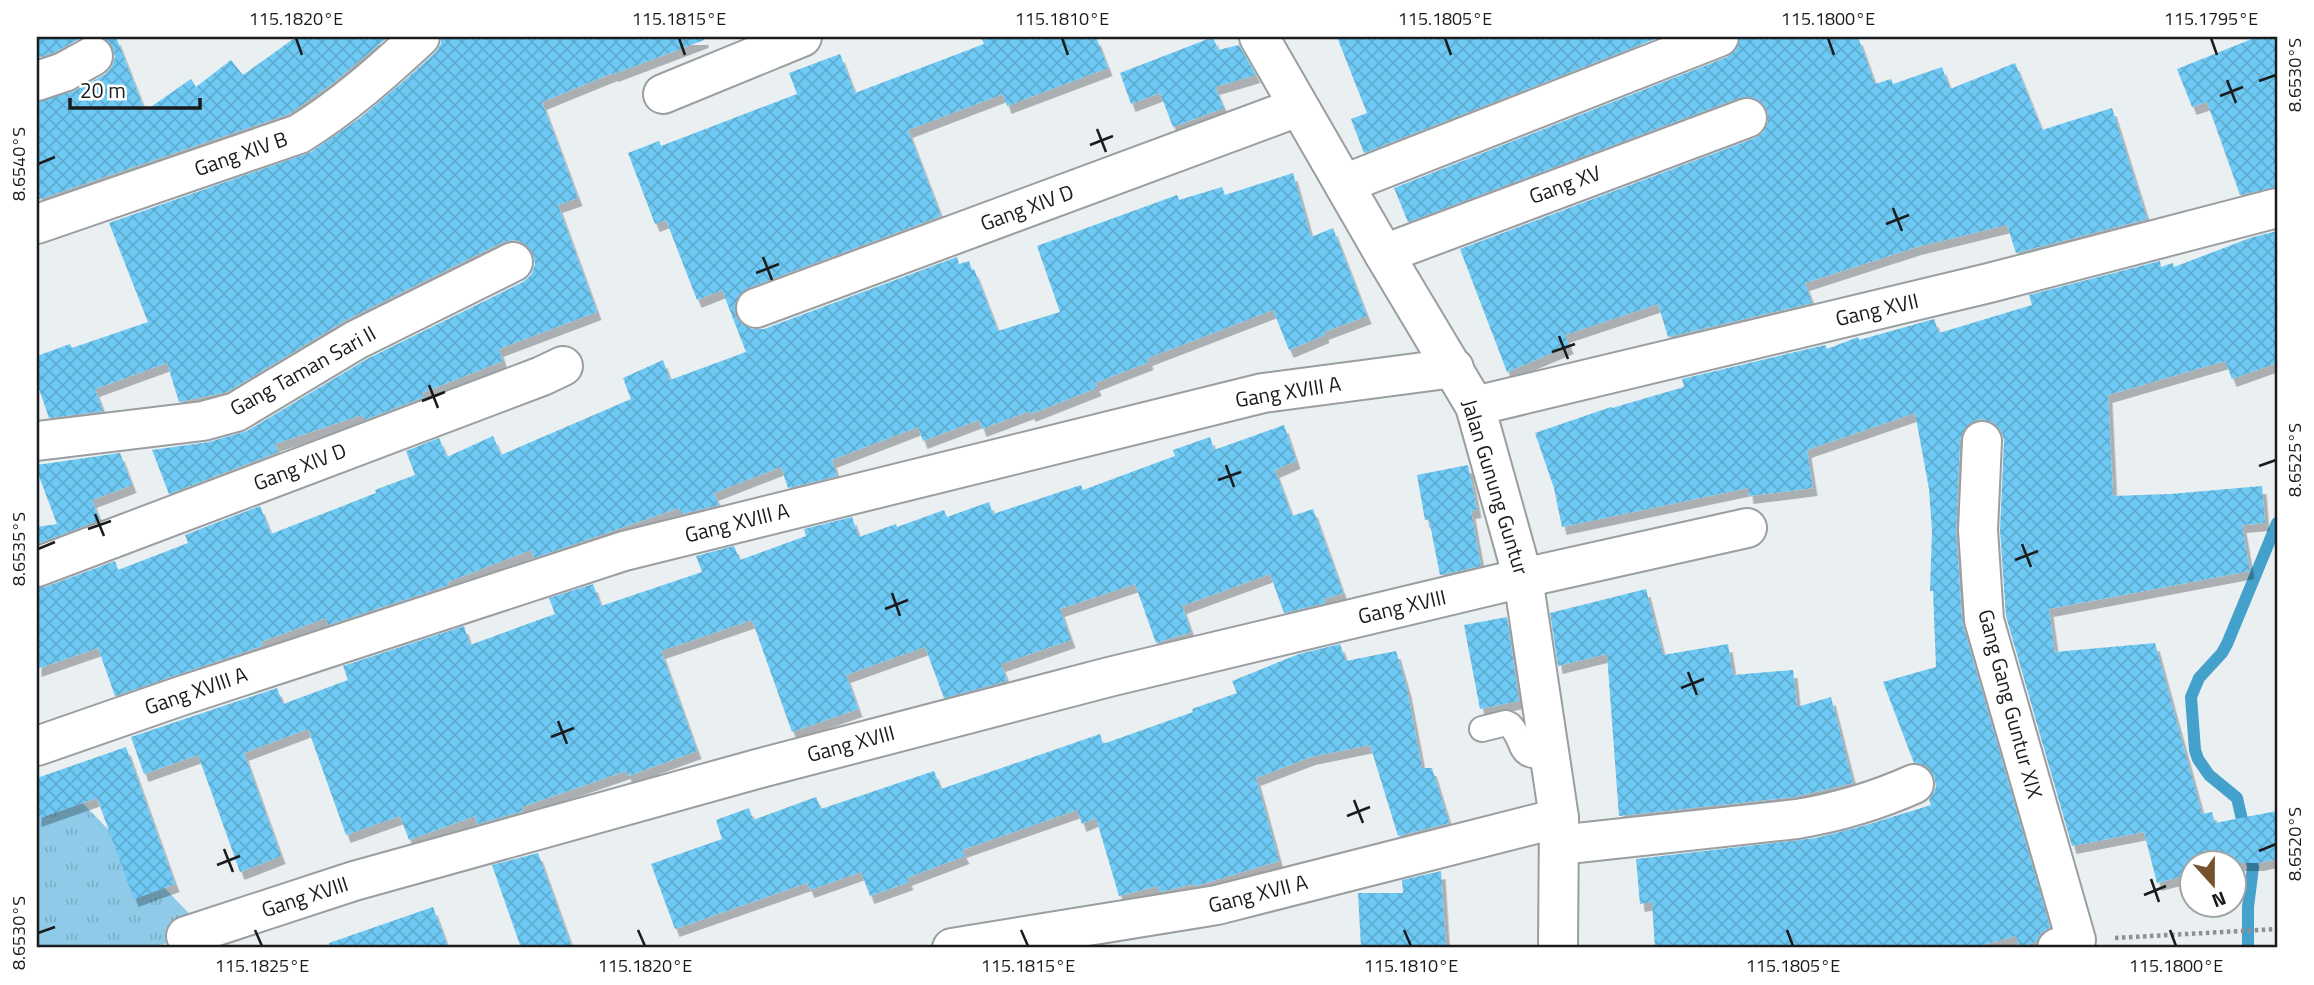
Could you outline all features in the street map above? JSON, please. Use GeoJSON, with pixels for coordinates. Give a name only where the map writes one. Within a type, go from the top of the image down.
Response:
{"type":"FeatureCollection","features":[{"type":"Feature","properties":{"kind":"street","name":"Gang XIV B"},"geometry":{"type":"LineString","coordinates":[[37,224],[299,134],[333,113],[367,86],[420,37]]}},
{"type":"Feature","properties":{"kind":"street"},"geometry":{"type":"LineString","coordinates":[[663,94],[802,37]]}},
{"type":"Feature","properties":{"kind":"street","name":"Jalan Gunung Guntur"},"geometry":{"type":"LineString","coordinates":[[1259,37],[1475,406],[1523,578],[1559,831],[1558,948]]}},
{"type":"Feature","properties":{"kind":"street"},"geometry":{"type":"LineString","coordinates":[[1344,184],[1719,37]]}},
{"type":"Feature","properties":{"kind":"street"},"geometry":{"type":"LineString","coordinates":[[37,81],[64,72],[93,56]]}},
{"type":"Feature","properties":{"kind":"street","name":"Gang XIV D"},"geometry":{"type":"LineString","coordinates":[[756,308],[1298,107]]}},
{"type":"Feature","properties":{"kind":"street","name":"Gang XV"},"geometry":{"type":"LineString","coordinates":[[1384,254],[1747,118]]}},
{"type":"Feature","properties":{"kind":"street","name":"Gang XVII"},"geometry":{"type":"LineString","coordinates":[[1475,406],[1989,283],[2277,208]]}},
{"type":"Feature","properties":{"kind":"street","name":"Gang Taman Sari II"},"geometry":{"type":"LineString","coordinates":[[37,441],[203,421],[236,412],[356,340],[513,262]]}},
{"type":"Feature","properties":{"kind":"street","name":"Gang XIV D"},"geometry":{"type":"LineString","coordinates":[[37,567],[563,366]]}},
{"type":"Feature","properties":{"kind":"street","name":"Gang XVIII A"},"geometry":{"type":"LineString","coordinates":[[37,746],[191,692],[624,551],[1263,393],[1454,368]]}},
{"type":"Feature","properties":{"kind":"street","name":"Gang Gang Guntur XIX"},"geometry":{"type":"LineString","coordinates":[[1982,441],[1978,530],[1984,620],[2066,944]]}},
{"type":"Feature","properties":{"kind":"street","name":"Gang XVIII"},"geometry":{"type":"LineString","coordinates":[[186,936],[354,881],[770,766],[1110,677],[1523,578],[1747,528]]}},
{"type":"Feature","properties":{"kind":"street","name":"Gang XVII A"},"geometry":{"type":"LineString","coordinates":[[952,948],[1217,905],[1559,831],[1784,821],[1836,813],[1878,800],[1914,784]]}},
{"type":"Feature","properties":{"kind":"lane"},"geometry":{"type":"LineString","coordinates":[[1482,729],[1506,723],[1510,725],[1526,753],[1532,757],[1549,756]]}},
{"type":"Feature","properties":{"kind":"path"},"geometry":{"type":"LineString","coordinates":[[2066,944],[2277,929]]}},
{"type":"Feature","properties":{"kind":"green space"},"geometry":{"type":"Polygon","coordinates":[[[75,795],[204,929],[154,948],[37,948],[37,812],[75,795]]]}},
{"type":"Feature","properties":{"kind":"building"},"geometry":{"type":"Polygon","coordinates":[[[37,37],[83,37],[37,58],[37,37]]]}},
{"type":"Feature","properties":{"kind":"building"},"geometry":{"type":"Polygon","coordinates":[[[103,37],[116,37],[145,111],[191,79],[196,87],[231,60],[243,75],[296,37],[388,37],[333,83],[289,114],[37,200],[37,102],[74,91],[104,75],[111,68],[115,57],[112,46],[103,37]]]}},
{"type":"Feature","properties":{"kind":"building"},"geometry":{"type":"Polygon","coordinates":[[[441,37],[704,37],[704,40],[542,102],[578,198],[558,205],[597,312],[499,349],[503,361],[422,393],[424,397],[364,420],[362,415],[275,444],[278,452],[169,494],[152,450],[209,442],[247,431],[367,359],[523,282],[531,275],[535,264],[532,252],[524,243],[515,240],[503,242],[346,320],[227,392],[179,402],[167,363],[95,389],[103,411],[49,418],[37,383],[37,356],[70,344],[72,348],[148,322],[109,223],[311,152],[360,118],[405,80],[435,53],[441,44],[441,37]]]}},
{"type":"Feature","properties":{"kind":"building"},"geometry":{"type":"Polygon","coordinates":[[[981,37],[1096,37],[1108,68],[1007,106],[1003,94],[908,130],[941,216],[748,288],[739,295],[735,304],[735,315],[742,324],[752,329],[764,329],[957,257],[959,264],[969,261],[972,270],[974,269],[998,331],[1060,312],[1037,246],[1177,195],[1179,200],[1222,187],[1225,195],[1293,173],[1311,237],[1333,228],[1367,316],[1324,332],[1325,335],[1289,350],[1273,310],[1148,358],[1149,362],[1095,383],[1097,388],[1031,414],[1030,411],[982,429],[979,420],[923,441],[918,427],[832,460],[837,476],[788,488],[781,467],[714,493],[719,505],[681,514],[679,508],[534,558],[531,550],[448,582],[449,585],[328,625],[326,618],[261,642],[262,646],[115,696],[98,648],[37,669],[37,588],[115,561],[118,570],[188,543],[185,535],[260,506],[271,534],[415,475],[406,451],[439,438],[447,457],[493,436],[501,455],[631,399],[623,378],[663,360],[670,380],[746,352],[722,290],[697,300],[666,220],[655,224],[628,153],[659,141],[661,146],[797,94],[789,73],[840,54],[855,93],[984,44],[981,37]]]}},
{"type":"Feature","properties":{"kind":"building"},"geometry":{"type":"Polygon","coordinates":[[[1213,37],[1218,50],[1239,45],[1256,75],[1215,87],[1224,108],[1173,127],[1160,93],[1131,104],[1120,73],[1213,37]]]}},
{"type":"Feature","properties":{"kind":"building"},"geometry":{"type":"Polygon","coordinates":[[[1337,37],[1660,37],[1364,153],[1351,119],[1367,113],[1337,37]]]}},
{"type":"Feature","properties":{"kind":"building"},"geometry":{"type":"Polygon","coordinates":[[[1740,37],[1858,37],[1875,84],[1891,79],[1893,84],[1942,67],[1950,89],[2015,63],[2042,130],[2112,108],[2147,219],[2016,253],[2007,225],[1917,247],[1805,283],[1812,303],[1668,337],[1658,304],[1565,335],[1569,346],[1507,372],[1460,249],[1755,138],[1763,132],[1768,122],[1767,110],[1761,102],[1751,97],[1739,98],[1408,222],[1394,188],[1727,57],[1736,50],[1740,37]]]}},
{"type":"Feature","properties":{"kind":"building"},"geometry":{"type":"Polygon","coordinates":[[[2257,37],[2277,37],[2277,187],[2240,195],[2207,102],[2192,107],[2177,69],[2257,37]]]}},
{"type":"Feature","properties":{"kind":"building"},"geometry":{"type":"Polygon","coordinates":[[[2277,231],[2277,363],[2232,379],[2225,361],[2108,395],[2113,496],[2262,486],[2265,523],[2242,525],[2250,571],[2049,609],[2055,652],[2155,643],[2202,814],[2212,812],[2215,823],[2277,811],[2277,859],[2248,863],[2248,848],[2178,848],[2178,878],[2157,883],[2144,832],[2072,846],[2006,616],[2000,530],[2004,441],[2002,432],[1994,423],[1982,419],[1973,421],[1964,429],[1960,440],[1956,531],[1962,622],[2050,927],[2040,934],[2036,942],[2019,947],[2016,936],[1972,948],[1655,948],[1652,902],[1640,904],[1636,859],[1816,838],[1931,805],[1929,800],[1936,787],[1934,776],[1927,766],[1914,763],[1883,682],[1936,667],[1933,591],[1930,591],[1932,531],[1929,489],[1915,413],[1807,450],[1813,488],[1749,496],[1748,488],[1562,527],[1554,488],[1535,433],[1611,407],[1684,387],[1682,379],[1825,345],[1827,349],[1858,337],[1859,340],[1934,319],[1939,333],[2032,305],[2029,295],[2160,261],[2161,267],[2173,263],[2174,267],[2250,238],[2277,231]]]}},
{"type":"Feature","properties":{"kind":"building"},"geometry":{"type":"Polygon","coordinates":[[[1284,425],[1296,461],[1275,470],[1292,516],[1313,509],[1343,593],[1324,599],[1325,603],[1284,613],[1270,574],[1182,606],[1191,632],[1156,643],[1135,584],[1060,609],[1071,640],[1001,664],[1007,681],[944,698],[925,647],[846,675],[858,709],[792,732],[752,620],[661,651],[697,751],[628,776],[626,771],[522,807],[523,811],[477,824],[475,816],[409,840],[400,816],[346,835],[308,729],[244,753],[281,856],[240,872],[198,755],[144,774],[131,737],[277,688],[283,704],[348,680],[343,666],[464,626],[470,645],[555,614],[549,598],[593,584],[601,606],[702,572],[696,556],[734,546],[740,560],[806,536],[804,529],[852,517],[859,537],[944,510],[947,517],[989,502],[993,514],[1081,485],[1083,490],[1175,456],[1173,450],[1210,437],[1214,450],[1284,425]]]}},
{"type":"Feature","properties":{"kind":"building"},"geometry":{"type":"Polygon","coordinates":[[[120,453],[132,485],[92,500],[100,520],[37,544],[37,527],[57,524],[37,465],[120,453]]]}},
{"type":"Feature","properties":{"kind":"building"},"geometry":{"type":"Polygon","coordinates":[[[1468,465],[1477,510],[1471,511],[1481,566],[1440,575],[1429,519],[1425,520],[1417,475],[1468,465]]]}},
{"type":"Feature","properties":{"kind":"building"},"geometry":{"type":"Polygon","coordinates":[[[1646,589],[1663,655],[1728,644],[1733,675],[1793,670],[1797,707],[1831,697],[1853,783],[1794,797],[1619,816],[1607,654],[1558,666],[1550,613],[1646,589]]]}},
{"type":"Feature","properties":{"kind":"building"},"geometry":{"type":"Polygon","coordinates":[[[1507,617],[1519,701],[1480,709],[1464,625],[1507,617]]]}},
{"type":"Feature","properties":{"kind":"building"},"geometry":{"type":"Polygon","coordinates":[[[1340,644],[1346,661],[1396,651],[1407,689],[1422,768],[1432,768],[1449,823],[1398,836],[1370,745],[1311,757],[1256,778],[1279,861],[1196,886],[1194,884],[1160,892],[1158,886],[1119,896],[1096,818],[1082,824],[1077,810],[962,850],[965,856],[907,878],[909,882],[870,896],[861,872],[810,890],[807,883],[675,929],[651,864],[722,839],[716,820],[749,808],[753,820],[816,797],[821,809],[934,771],[941,789],[1100,734],[1103,744],[1193,712],[1192,709],[1237,693],[1232,681],[1299,654],[1340,644]]]}},
{"type":"Feature","properties":{"kind":"building"},"geometry":{"type":"Polygon","coordinates":[[[126,747],[175,884],[134,899],[97,798],[37,819],[37,778],[126,747]]]}},
{"type":"Feature","properties":{"kind":"building"},"geometry":{"type":"Polygon","coordinates":[[[538,853],[572,948],[521,948],[492,865],[538,853]]]}},
{"type":"Feature","properties":{"kind":"building"},"geometry":{"type":"Polygon","coordinates":[[[1441,871],[1446,948],[1361,948],[1358,893],[1403,893],[1402,880],[1441,871]]]}},
{"type":"Feature","properties":{"kind":"building"},"geometry":{"type":"Polygon","coordinates":[[[433,907],[448,948],[330,948],[329,943],[433,907]]]}},
{"type":"Feature","properties":{"kind":"waterway"},"geometry":{"type":"LineString","coordinates":[[2248,948],[2248,907],[2253,867],[2237,798],[2209,775],[2198,759],[2191,697],[2199,678],[2227,644],[2277,523]]}}]}
